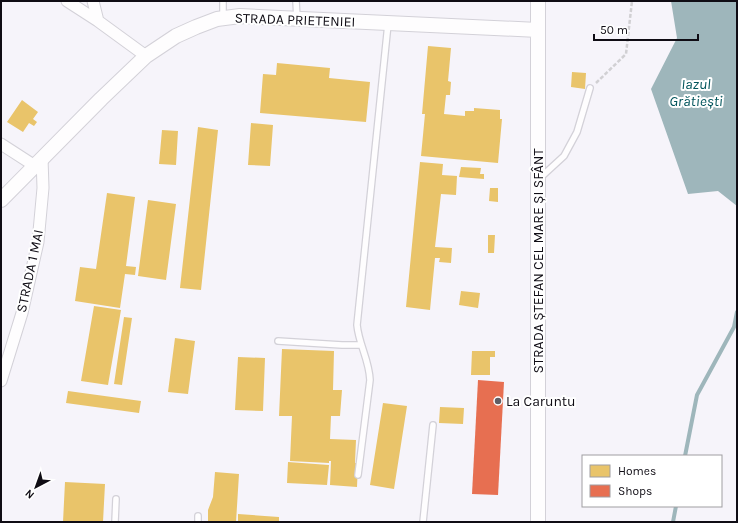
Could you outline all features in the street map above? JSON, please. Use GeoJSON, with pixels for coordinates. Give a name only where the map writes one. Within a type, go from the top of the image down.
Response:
{"type":"FeatureCollection","features":[{"type":"Feature","properties":{"kind":"street"},"geometry":{"type":"LineString","coordinates":[[67,1],[98,21],[146,56]]}},
{"type":"Feature","properties":{"kind":"street"},"geometry":{"type":"LineString","coordinates":[[93,1],[98,21]]}},
{"type":"Feature","properties":{"kind":"street","name":"STRADA ȘTEFAN CEL MARE ȘI SFÂNT"},"geometry":{"type":"LineString","coordinates":[[538,1],[538,522]]}},
{"type":"Feature","properties":{"kind":"street","name":"STRADA PRIETENIEI"},"geometry":{"type":"LineString","coordinates":[[1,200],[100,99],[146,56],[176,36],[217,19],[240,16],[538,30]]}},
{"type":"Feature","properties":{"kind":"street"},"geometry":{"type":"LineString","coordinates":[[1,144],[38,162]]}},
{"type":"Feature","properties":{"kind":"street","name":"STRADA 1 MAI"},"geometry":{"type":"LineString","coordinates":[[1,381],[22,313],[37,249],[43,188],[38,162]]}},
{"type":"Feature","properties":{"kind":"lane"},"geometry":{"type":"LineString","coordinates":[[223,1],[223,18]]}},
{"type":"Feature","properties":{"kind":"lane"},"geometry":{"type":"LineString","coordinates":[[296,1],[298,19]]}},
{"type":"Feature","properties":{"kind":"lane"},"geometry":{"type":"LineString","coordinates":[[358,475],[370,380],[370,368],[361,345],[357,325],[388,23]]}},
{"type":"Feature","properties":{"kind":"lane"},"geometry":{"type":"LineString","coordinates":[[539,180],[564,156],[577,132],[590,88]]}},
{"type":"Feature","properties":{"kind":"lane"},"geometry":{"type":"LineString","coordinates":[[278,341],[361,345]]}},
{"type":"Feature","properties":{"kind":"lane"},"geometry":{"type":"LineString","coordinates":[[423,522],[433,425]]}},
{"type":"Feature","properties":{"kind":"lane"},"geometry":{"type":"LineString","coordinates":[[115,522],[116,499]]}},
{"type":"Feature","properties":{"kind":"path"},"geometry":{"type":"LineString","coordinates":[[590,88],[626,54],[632,1]]}},
{"type":"Feature","properties":{"kind":"water","name":"Iazul Grătiești"},"geometry":{"type":"Polygon","coordinates":[[[671,1],[737,1],[737,206],[718,191],[688,194],[651,89],[677,38],[671,1]]]}},
{"type":"Feature","properties":{"kind":"building: Homes"},"geometry":{"type":"Polygon","coordinates":[[[428,46],[451,48],[448,81],[451,82],[450,95],[446,95],[444,114],[465,116],[465,111],[474,111],[474,108],[500,110],[500,119],[502,119],[498,163],[421,156],[425,114],[422,114],[428,46]]]}},
{"type":"Feature","properties":{"kind":"building: Homes"},"geometry":{"type":"Polygon","coordinates":[[[277,63],[330,68],[329,78],[370,82],[366,122],[260,113],[263,74],[276,75],[277,63]]]}},
{"type":"Feature","properties":{"kind":"building: Homes"},"geometry":{"type":"Polygon","coordinates":[[[572,72],[586,73],[585,89],[571,87],[572,72]]]}},
{"type":"Feature","properties":{"kind":"building: Homes"},"geometry":{"type":"Polygon","coordinates":[[[22,100],[38,112],[33,119],[37,122],[34,126],[29,123],[23,132],[7,122],[22,100]]]}},
{"type":"Feature","properties":{"kind":"building: Homes"},"geometry":{"type":"Polygon","coordinates":[[[251,123],[273,125],[270,166],[248,165],[251,123]]]}},
{"type":"Feature","properties":{"kind":"building: Homes"},"geometry":{"type":"Polygon","coordinates":[[[198,127],[218,130],[201,290],[180,288],[198,127]]]}},
{"type":"Feature","properties":{"kind":"building: Homes"},"geometry":{"type":"Polygon","coordinates":[[[162,130],[178,131],[176,165],[159,164],[162,130]]]}},
{"type":"Feature","properties":{"kind":"building: Homes"},"geometry":{"type":"Polygon","coordinates":[[[420,162],[443,164],[442,175],[457,176],[456,195],[441,194],[435,247],[452,248],[451,263],[439,262],[440,258],[435,258],[430,310],[406,307],[420,162]]]}},
{"type":"Feature","properties":{"kind":"building: Homes"},"geometry":{"type":"Polygon","coordinates":[[[461,167],[481,168],[480,174],[484,174],[484,179],[459,177],[461,167]]]}},
{"type":"Feature","properties":{"kind":"building: Homes"},"geometry":{"type":"Polygon","coordinates":[[[490,188],[498,188],[498,202],[489,201],[490,188]]]}},
{"type":"Feature","properties":{"kind":"building: Homes"},"geometry":{"type":"Polygon","coordinates":[[[107,193],[135,197],[126,266],[136,267],[135,275],[125,274],[120,308],[75,301],[80,267],[96,269],[107,193]]]}},
{"type":"Feature","properties":{"kind":"building: Homes"},"geometry":{"type":"Polygon","coordinates":[[[148,200],[176,204],[166,280],[138,276],[148,200]]]}},
{"type":"Feature","properties":{"kind":"building: Homes"},"geometry":{"type":"Polygon","coordinates":[[[488,235],[495,235],[494,253],[488,253],[488,235]]]}},
{"type":"Feature","properties":{"kind":"building: Homes"},"geometry":{"type":"Polygon","coordinates":[[[461,291],[480,293],[478,308],[459,305],[461,291]]]}},
{"type":"Feature","properties":{"kind":"building: Homes"},"geometry":{"type":"Polygon","coordinates":[[[94,306],[121,310],[108,385],[81,381],[94,306]]]}},
{"type":"Feature","properties":{"kind":"building: Homes"},"geometry":{"type":"Polygon","coordinates":[[[124,317],[132,318],[122,385],[114,384],[124,317]]]}},
{"type":"Feature","properties":{"kind":"building: Homes"},"geometry":{"type":"Polygon","coordinates":[[[175,338],[195,341],[188,394],[168,392],[175,338]]]}},
{"type":"Feature","properties":{"kind":"building: Homes"},"geometry":{"type":"Polygon","coordinates":[[[282,349],[334,351],[333,390],[342,390],[340,416],[331,416],[330,439],[356,440],[355,463],[358,463],[357,487],[330,485],[331,461],[329,461],[329,463],[290,461],[292,416],[279,416],[282,349]]]}},
{"type":"Feature","properties":{"kind":"building: Homes"},"geometry":{"type":"Polygon","coordinates":[[[472,351],[495,351],[495,357],[490,357],[490,375],[471,375],[472,351]]]}},
{"type":"Feature","properties":{"kind":"building: Homes"},"geometry":{"type":"Polygon","coordinates":[[[238,357],[265,358],[263,411],[235,410],[238,357]]]}},
{"type":"Feature","properties":{"kind":"building: Homes"},"geometry":{"type":"Polygon","coordinates":[[[68,391],[141,401],[139,413],[66,403],[68,391]]]}},
{"type":"Feature","properties":{"kind":"building: Homes"},"geometry":{"type":"Polygon","coordinates":[[[383,403],[407,406],[394,489],[370,485],[383,403]]]}},
{"type":"Feature","properties":{"kind":"building: Homes"},"geometry":{"type":"Polygon","coordinates":[[[440,407],[464,408],[463,424],[439,423],[440,407]]]}},
{"type":"Feature","properties":{"kind":"building: Homes"},"geometry":{"type":"Polygon","coordinates":[[[288,462],[329,465],[327,485],[287,483],[288,462]]]}},
{"type":"Feature","properties":{"kind":"building: Homes"},"geometry":{"type":"Polygon","coordinates":[[[215,472],[239,474],[236,522],[208,522],[208,510],[213,497],[215,472]]]}},
{"type":"Feature","properties":{"kind":"building: Homes"},"geometry":{"type":"Polygon","coordinates":[[[65,482],[105,484],[103,522],[63,522],[65,482]]]}},
{"type":"Feature","properties":{"kind":"building: Homes"},"geometry":{"type":"Polygon","coordinates":[[[238,514],[279,517],[279,522],[238,522],[238,514]]]}},
{"type":"Feature","properties":{"kind":"building: Shops"},"geometry":{"type":"Polygon","coordinates":[[[478,380],[504,382],[498,495],[472,494],[478,380]]]}},
{"type":"Feature","properties":{"kind":"waterway"},"geometry":{"type":"LineString","coordinates":[[685,455],[697,395],[734,327],[737,312]]}},
{"type":"Feature","properties":{"kind":"waterway"},"geometry":{"type":"LineString","coordinates":[[673,522],[676,507]]}},
{"type":"Feature","properties":{"kind":"place","name":"La Caruntu"},"geometry":{"type":"Point","coordinates":[498,401]}}]}
